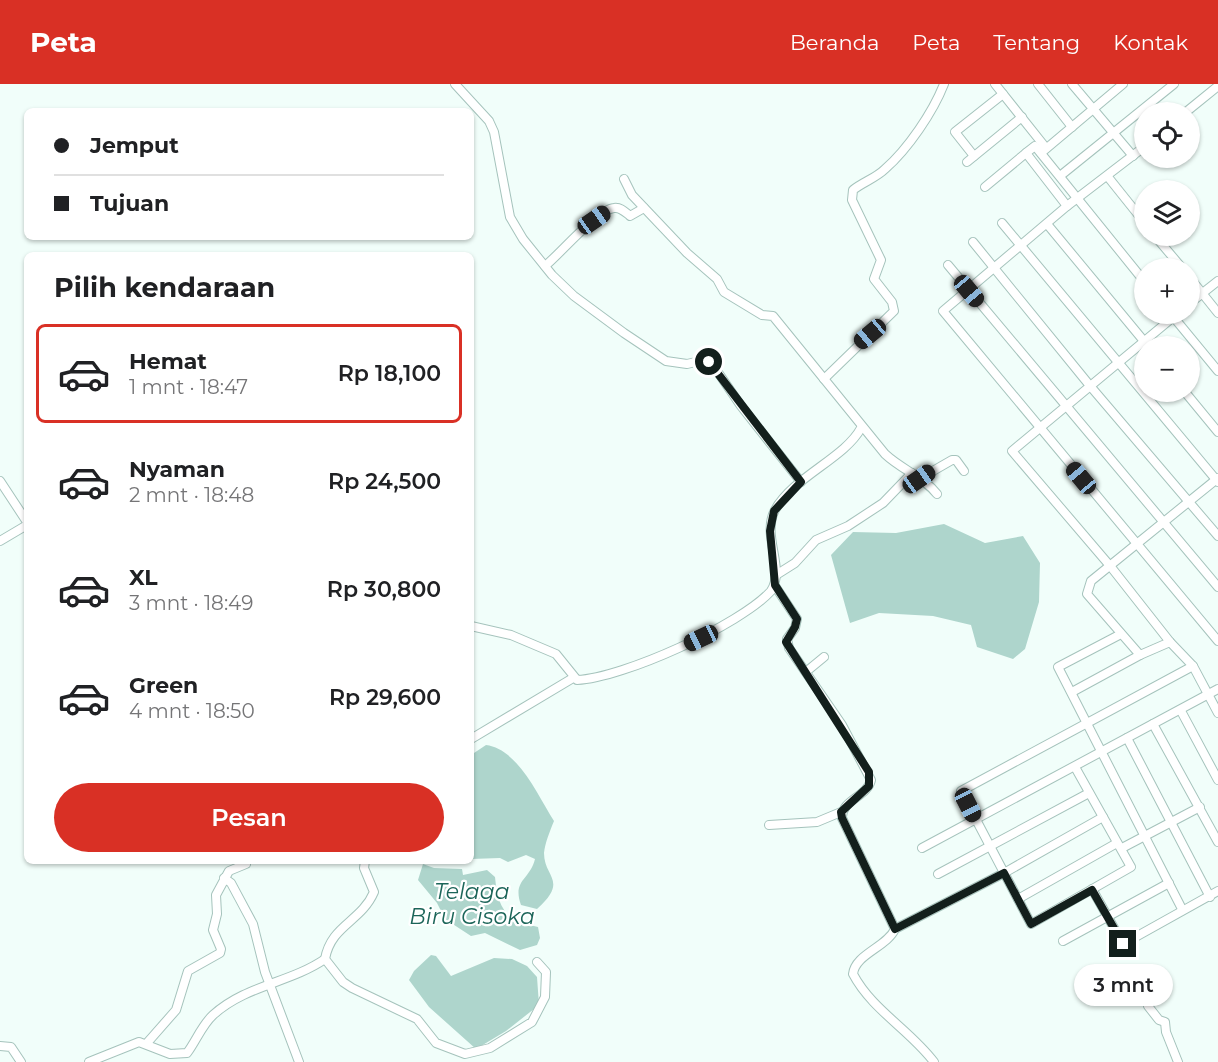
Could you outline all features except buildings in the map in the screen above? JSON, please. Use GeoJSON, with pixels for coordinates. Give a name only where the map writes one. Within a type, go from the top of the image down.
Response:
{"type":"FeatureCollection","features":[{"type":"Feature","properties":{"kind":"street"},"geometry":{"type":"LineString","coordinates":[[455,84],[492,126],[510,216],[523,239],[545,266],[574,296],[666,361],[687,364],[704,360],[713,365],[741,406],[801,482]]}},
{"type":"Feature","properties":{"kind":"street"},"geometry":{"type":"LineString","coordinates":[[824,379],[894,311],[892,302],[874,279],[880,260],[852,200],[853,190],[879,174],[893,161],[936,106],[944,84]]}},
{"type":"Feature","properties":{"kind":"street"},"geometry":{"type":"LineString","coordinates":[[995,84],[1022,117],[1077,200],[1134,269]]}},
{"type":"Feature","properties":{"kind":"street"},"geometry":{"type":"LineString","coordinates":[[1038,84],[1072,127]]}},
{"type":"Feature","properties":{"kind":"street"},"geometry":{"type":"LineString","coordinates":[[1072,84],[1133,156],[1067,206],[943,311],[1218,641]]}},
{"type":"Feature","properties":{"kind":"street"},"geometry":{"type":"LineString","coordinates":[[1060,177],[1174,84]]}},
{"type":"Feature","properties":{"kind":"street"},"geometry":{"type":"LineString","coordinates":[[1044,151],[1118,86]]}},
{"type":"Feature","properties":{"kind":"street"},"geometry":{"type":"LineString","coordinates":[[1198,102],[1218,86]]}},
{"type":"Feature","properties":{"kind":"street"},"geometry":{"type":"LineString","coordinates":[[1003,94],[955,132],[970,159],[1022,117]]}},
{"type":"Feature","properties":{"kind":"street"},"geometry":{"type":"LineString","coordinates":[[985,187],[1035,146],[1044,151]]}},
{"type":"Feature","properties":{"kind":"street"},"geometry":{"type":"LineString","coordinates":[[1026,153],[1067,206]]}},
{"type":"Feature","properties":{"kind":"street"},"geometry":{"type":"LineString","coordinates":[[1108,177],[1134,210]]}},
{"type":"Feature","properties":{"kind":"street"},"geometry":{"type":"LineString","coordinates":[[624,179],[632,195],[687,253],[717,279],[724,292],[762,315],[773,316],[861,428],[902,470],[926,481],[937,494]]}},
{"type":"Feature","properties":{"kind":"street"},"geometry":{"type":"LineString","coordinates":[[545,266],[594,220],[612,208],[621,208],[630,216],[644,208]]}},
{"type":"Feature","properties":{"kind":"street"},"geometry":{"type":"LineString","coordinates":[[1002,223],[1217,480],[1091,582],[1087,594],[1140,655]]}},
{"type":"Feature","properties":{"kind":"street"},"geometry":{"type":"LineString","coordinates":[[1047,224],[1139,336]]}},
{"type":"Feature","properties":{"kind":"street"},"geometry":{"type":"LineString","coordinates":[[973,242],[1091,387],[1218,536]]}},
{"type":"Feature","properties":{"kind":"street"},"geometry":{"type":"LineString","coordinates":[[1163,246],[1174,258]]}},
{"type":"Feature","properties":{"kind":"street"},"geometry":{"type":"LineString","coordinates":[[948,265],[1218,587]]}},
{"type":"Feature","properties":{"kind":"street"},"geometry":{"type":"LineString","coordinates":[[1202,293],[1218,281]]}},
{"type":"Feature","properties":{"kind":"street"},"geometry":{"type":"LineString","coordinates":[[1200,290],[1218,313]]}},
{"type":"Feature","properties":{"kind":"street"},"geometry":{"type":"LineString","coordinates":[[1153,336],[1165,324]]}},
{"type":"Feature","properties":{"kind":"street"},"geometry":{"type":"LineString","coordinates":[[1182,324],[1218,371]]}},
{"type":"Feature","properties":{"kind":"street"},"geometry":{"type":"LineString","coordinates":[[1134,352],[1012,451],[1111,567],[1170,642],[1193,666],[1218,713]]}},
{"type":"Feature","properties":{"kind":"street"},"geometry":{"type":"LineString","coordinates":[[1193,402],[1218,432]]}},
{"type":"Feature","properties":{"kind":"street"},"geometry":{"type":"LineString","coordinates":[[474,627],[511,635],[556,654],[573,678],[581,681],[682,647],[767,595],[775,585],[776,575],[770,531],[773,515],[801,482],[861,428]]}},
{"type":"Feature","properties":{"kind":"street"},"geometry":{"type":"LineString","coordinates":[[919,479],[952,460],[956,460],[964,471]]}},
{"type":"Feature","properties":{"kind":"street"},"geometry":{"type":"LineString","coordinates":[[776,575],[795,563],[816,540],[849,526],[883,503],[912,473]]}},
{"type":"Feature","properties":{"kind":"street"},"geometry":{"type":"LineString","coordinates":[[0,481],[24,519]]}},
{"type":"Feature","properties":{"kind":"street"},"geometry":{"type":"LineString","coordinates":[[0,541],[24,526]]}},
{"type":"Feature","properties":{"kind":"street"},"geometry":{"type":"LineString","coordinates":[[769,825],[817,822],[841,812],[869,786],[869,772],[807,671],[787,645],[787,639],[797,619],[775,585]]}},
{"type":"Feature","properties":{"kind":"street"},"geometry":{"type":"LineString","coordinates":[[1121,634],[1058,667],[1182,909]]}},
{"type":"Feature","properties":{"kind":"street"},"geometry":{"type":"LineString","coordinates":[[1071,692],[1140,655],[1170,642]]}},
{"type":"Feature","properties":{"kind":"street"},"geometry":{"type":"LineString","coordinates":[[807,671],[824,657]]}},
{"type":"Feature","properties":{"kind":"street"},"geometry":{"type":"LineString","coordinates":[[1075,767],[1131,867],[1031,924],[961,791],[1087,720],[1193,666]]}},
{"type":"Feature","properties":{"kind":"street"},"geometry":{"type":"LineString","coordinates":[[474,737],[573,678]]}},
{"type":"Feature","properties":{"kind":"street"},"geometry":{"type":"LineString","coordinates":[[922,848],[1181,711],[1218,689]]}},
{"type":"Feature","properties":{"kind":"street"},"geometry":{"type":"LineString","coordinates":[[1181,711],[1218,780]]}},
{"type":"Feature","properties":{"kind":"street"},"geometry":{"type":"LineString","coordinates":[[1154,724],[1218,842]]}},
{"type":"Feature","properties":{"kind":"street"},"geometry":{"type":"LineString","coordinates":[[1127,738],[1210,897]]}},
{"type":"Feature","properties":{"kind":"street"},"geometry":{"type":"LineString","coordinates":[[938,874],[1089,792]]}},
{"type":"Feature","properties":{"kind":"street"},"geometry":{"type":"LineString","coordinates":[[1018,899],[1200,807]]}},
{"type":"Feature","properties":{"kind":"street"},"geometry":{"type":"LineString","coordinates":[[841,812],[895,929]]}},
{"type":"Feature","properties":{"kind":"street"},"geometry":{"type":"LineString","coordinates":[[934,1062],[921,1045],[877,1006],[852,974],[859,962],[891,937],[895,929],[1004,873],[1103,817]]}},
{"type":"Feature","properties":{"kind":"street"},"geometry":{"type":"LineString","coordinates":[[147,1043],[177,1010],[188,971],[221,951],[213,926],[217,914],[216,896],[229,871],[246,864]]}},
{"type":"Feature","properties":{"kind":"street"},"geometry":{"type":"LineString","coordinates":[[89,1062],[127,1045],[147,1043],[170,1054],[187,1053],[212,1015],[254,988],[312,968],[325,959],[331,938],[364,908],[374,892],[364,868],[365,864]]}},
{"type":"Feature","properties":{"kind":"street"},"geometry":{"type":"LineString","coordinates":[[224,878],[237,892],[253,924],[270,984],[299,1062]]}},
{"type":"Feature","properties":{"kind":"street"},"geometry":{"type":"LineString","coordinates":[[1063,941],[1169,883]]}},
{"type":"Feature","properties":{"kind":"street"},"geometry":{"type":"LineString","coordinates":[[1092,890],[1123,944],[1182,909],[1218,891]]}},
{"type":"Feature","properties":{"kind":"street"},"geometry":{"type":"LineString","coordinates":[[325,959],[343,982],[417,1019],[436,1043],[465,1054],[490,1048],[532,1022],[545,998],[546,972],[537,962]]}},
{"type":"Feature","properties":{"kind":"street"},"geometry":{"type":"LineString","coordinates":[[1148,1006],[1159,1020],[1165,1022],[1166,1032],[1178,1062]]}},
{"type":"Feature","properties":{"kind":"street"},"geometry":{"type":"LineString","coordinates":[[0,1046],[11,1047],[21,1062]]}},
{"type":"Feature","properties":{"kind":"water"},"geometry":{"type":"Polygon","coordinates":[[[944,524],[985,543],[1023,536],[1040,563],[1039,602],[1025,649],[1013,659],[977,647],[971,625],[933,616],[879,613],[850,623],[831,555],[853,532],[896,533],[944,524]]]}},
{"type":"Feature","properties":{"kind":"water","name":"Telaga Biru Cisoka"},"geometry":{"type":"Polygon","coordinates":[[[486,745],[497,748],[508,755],[526,775],[554,821],[544,853],[552,879],[552,892],[537,909],[521,905],[519,897],[520,885],[535,859],[526,855],[508,862],[500,858],[474,859],[474,753],[486,745]]]}},
{"type":"Feature","properties":{"kind":"water","name":"Telaga Biru Cisoka"},"geometry":{"type":"Polygon","coordinates":[[[423,864],[434,868],[462,869],[463,875],[487,870],[495,877],[498,898],[506,912],[518,921],[538,927],[540,938],[537,945],[520,950],[485,933],[471,936],[445,919],[437,903],[418,880],[423,864]]]}},
{"type":"Feature","properties":{"kind":"water"},"geometry":{"type":"Polygon","coordinates":[[[431,955],[436,956],[451,976],[494,958],[512,959],[527,966],[537,977],[539,1005],[506,1031],[476,1049],[429,1007],[409,980],[414,971],[431,955]]]}},
{"type":"Feature","properties":{"kind":"route"},"geometry":{"type":"LineString","coordinates":[[709,362],[801,482],[774,511],[770,531],[775,585],[797,619],[786,642],[842,725],[869,772],[871,780],[869,786],[841,812],[895,929],[1004,873],[1031,924],[1092,890],[1123,944]]}}]}
